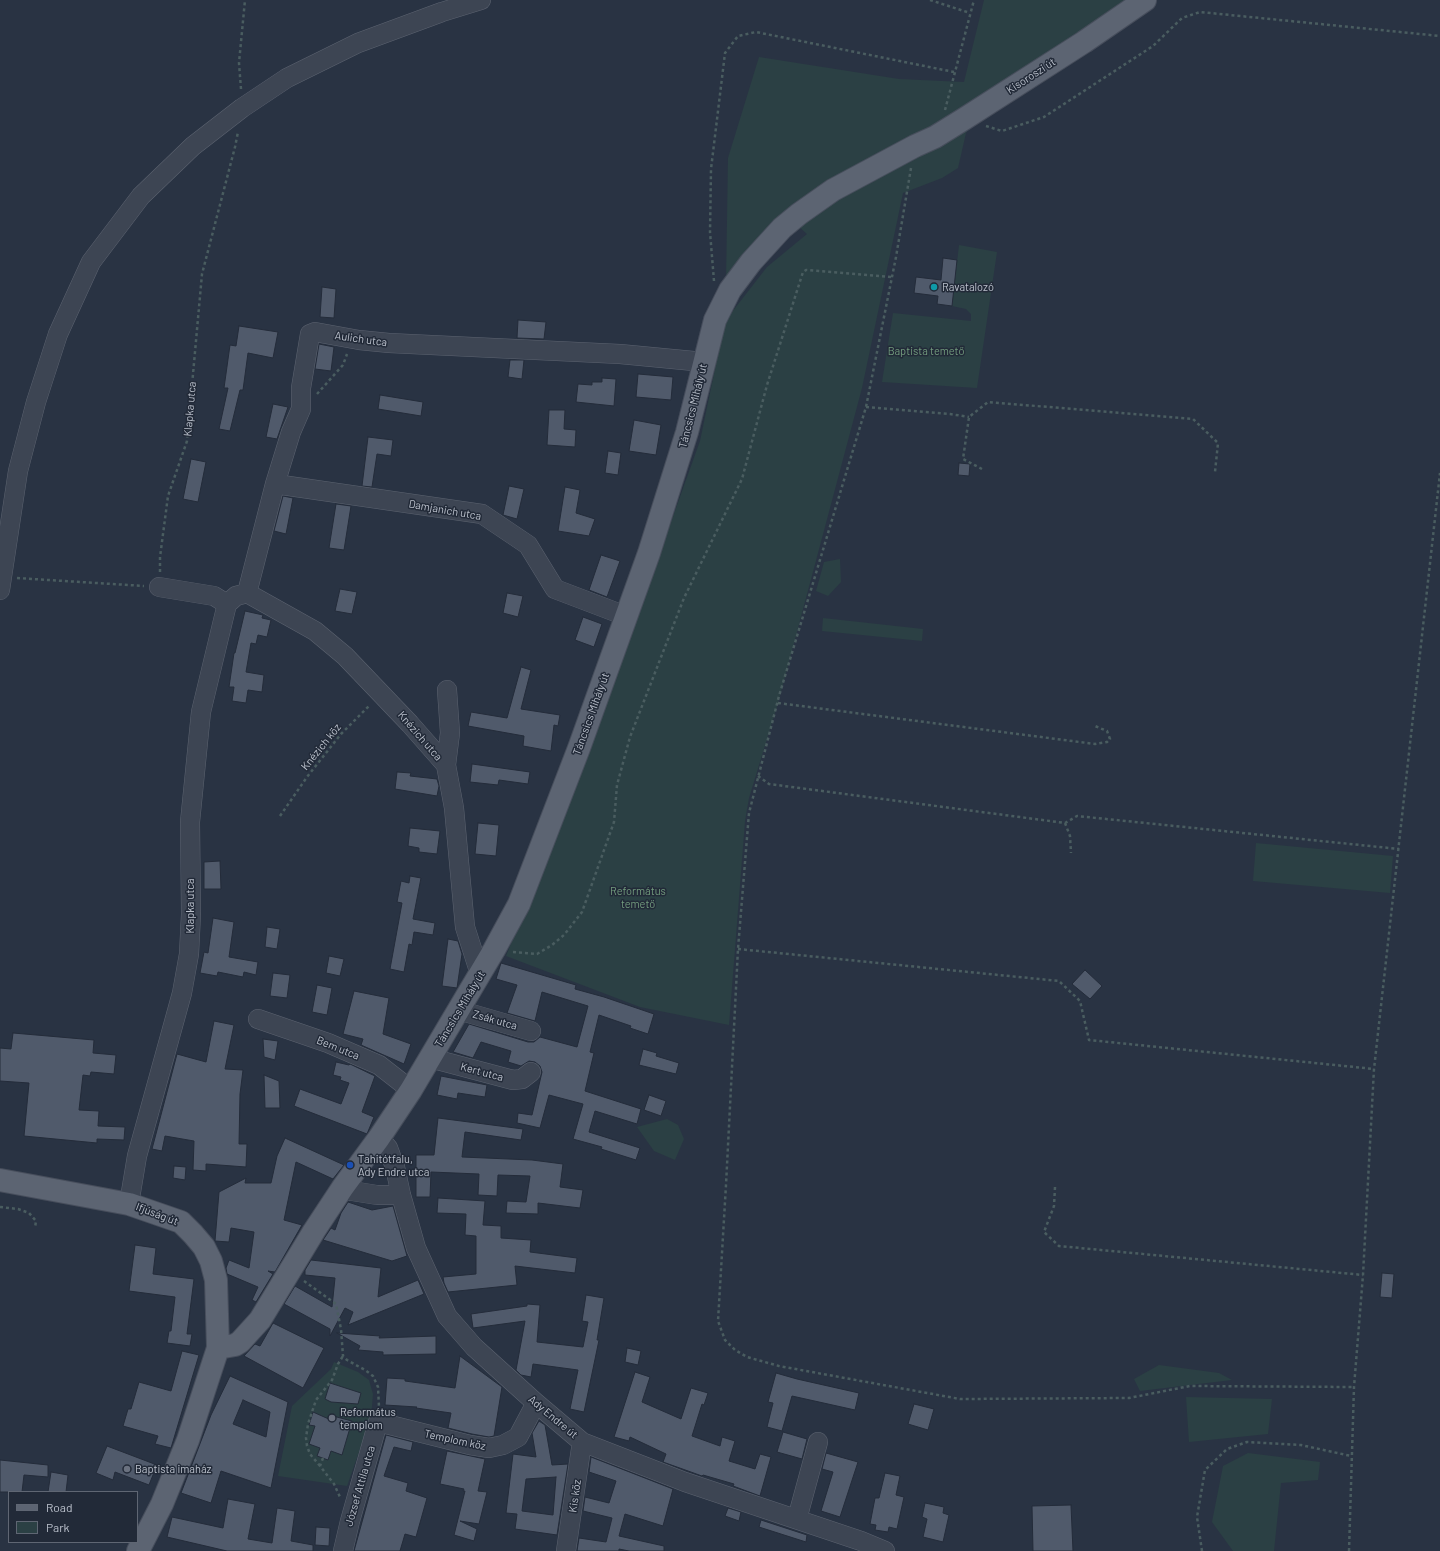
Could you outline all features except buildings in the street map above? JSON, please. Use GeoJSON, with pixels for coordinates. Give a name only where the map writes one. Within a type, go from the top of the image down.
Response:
{"type":"FeatureCollection","features":[{"type":"Feature","properties":{"kind":"main road","name":"Kisoroszi út"},"geometry":{"type":"LineString","coordinates":[[915,146],[936,137],[1084,42],[1145,0]]}},
{"type":"Feature","properties":{"kind":"main road","name":"Táncsics Mihály út"},"geometry":{"type":"LineString","coordinates":[[218,1348],[235,1345],[240,1342],[266,1312],[314,1230],[343,1187],[380,1138],[411,1090],[494,950],[519,904],[579,748],[649,553],[687,432],[715,320],[730,290],[782,228],[799,214],[833,190],[915,146]]}},
{"type":"Feature","properties":{"kind":"main road","name":"Ifjúság út"},"geometry":{"type":"LineString","coordinates":[[0,1180],[129,1204],[181,1222],[204,1247],[211,1261],[216,1280],[218,1348],[188,1440],[162,1504],[138,1551]]}},
{"type":"Feature","properties":{"kind":"street"},"geometry":{"type":"LineString","coordinates":[[1,583],[18,471],[36,402],[58,334],[91,262],[141,196],[193,146],[242,108],[287,78],[358,44],[442,12],[481,0]]}},
{"type":"Feature","properties":{"kind":"street","name":"Aulich utca"},"geometry":{"type":"LineString","coordinates":[[247,593],[275,484],[291,432],[301,409],[301,388],[310,334],[315,332],[359,340],[389,343],[620,354],[704,362]]}},
{"type":"Feature","properties":{"kind":"street","name":"Damjanich utca"},"geometry":{"type":"LineString","coordinates":[[275,484],[482,514],[528,545],[555,589],[626,616]]}},
{"type":"Feature","properties":{"kind":"street"},"geometry":{"type":"LineString","coordinates":[[159,588],[214,596],[227,604],[236,596],[247,593]]}},
{"type":"Feature","properties":{"kind":"street","name":"Knézich utca"},"geometry":{"type":"LineString","coordinates":[[247,593],[315,631],[345,656],[381,693],[446,766],[454,808],[465,927],[480,974]]}},
{"type":"Feature","properties":{"kind":"street","name":"Klapka utca"},"geometry":{"type":"LineString","coordinates":[[129,1204],[138,1156],[182,993],[189,954],[191,914],[190,822],[201,718],[227,604]]}},
{"type":"Feature","properties":{"kind":"street"},"geometry":{"type":"LineString","coordinates":[[446,766],[450,733],[447,690]]}},
{"type":"Feature","properties":{"kind":"street","name":"Zsák utca"},"geometry":{"type":"LineString","coordinates":[[458,1010],[531,1031]]}},
{"type":"Feature","properties":{"kind":"street","name":"Bem utca"},"geometry":{"type":"LineString","coordinates":[[258,1019],[328,1043],[379,1065],[411,1090]]}},
{"type":"Feature","properties":{"kind":"street","name":"Kert utca"},"geometry":{"type":"LineString","coordinates":[[430,1058],[513,1080],[522,1079],[531,1072]]}},
{"type":"Feature","properties":{"kind":"street","name":"Ady Endre út"},"geometry":{"type":"LineString","coordinates":[[380,1138],[391,1154],[416,1248],[447,1316],[474,1347],[582,1442],[685,1482],[861,1541],[885,1551]]}},
{"type":"Feature","properties":{"kind":"street"},"geometry":{"type":"LineString","coordinates":[[343,1187],[352,1191],[377,1195],[401,1195]]}},
{"type":"Feature","properties":{"kind":"street","name":"Templom köz"},"geometry":{"type":"LineString","coordinates":[[378,1422],[470,1445],[489,1448],[503,1446],[518,1437],[536,1403]]}},
{"type":"Feature","properties":{"kind":"street","name":"József Attila utca"},"geometry":{"type":"LineString","coordinates":[[343,1551],[378,1422]]}},
{"type":"Feature","properties":{"kind":"street","name":"Kis köz"},"geometry":{"type":"LineString","coordinates":[[566,1551],[582,1442]]}},
{"type":"Feature","properties":{"kind":"street"},"geometry":{"type":"LineString","coordinates":[[797,1520],[818,1442]]}},
{"type":"Feature","properties":{"kind":"path"},"geometry":{"type":"LineString","coordinates":[[930,0],[970,13]]}},
{"type":"Feature","properties":{"kind":"path"},"geometry":{"type":"LineString","coordinates":[[944,112],[974,0]]}},
{"type":"Feature","properties":{"kind":"path"},"geometry":{"type":"LineString","coordinates":[[964,119],[1002,131],[1044,117],[1153,46],[1182,18],[1200,12],[1440,36]]}},
{"type":"Feature","properties":{"kind":"path"},"geometry":{"type":"LineString","coordinates":[[714,286],[710,232],[710,169],[725,53],[738,36],[756,32],[954,72]]}},
{"type":"Feature","properties":{"kind":"path"},"geometry":{"type":"LineString","coordinates":[[915,146],[892,277],[866,407],[778,703],[749,813],[738,949],[718,1321],[725,1340],[734,1350],[747,1357],[779,1366],[960,1399],[1129,1398],[1190,1386],[1354,1387]]}},
{"type":"Feature","properties":{"kind":"path"},"geometry":{"type":"LineString","coordinates":[[494,950],[537,954],[552,945],[564,935],[582,912],[614,822],[617,785],[630,737],[684,598],[742,479],[767,385],[802,272],[806,270],[892,277]]}},
{"type":"Feature","properties":{"kind":"path","name":"Klapka utca"},"geometry":{"type":"LineString","coordinates":[[159,588],[160,557],[168,496],[187,442],[202,274]]}},
{"type":"Feature","properties":{"kind":"path"},"geometry":{"type":"LineString","coordinates":[[301,409],[313,399],[343,364],[351,346],[359,340]]}},
{"type":"Feature","properties":{"kind":"path"},"geometry":{"type":"LineString","coordinates":[[982,469],[963,459],[969,417],[988,402],[1193,419],[1218,443],[1216,472]]}},
{"type":"Feature","properties":{"kind":"path"},"geometry":{"type":"LineString","coordinates":[[866,407],[969,417]]}},
{"type":"Feature","properties":{"kind":"path"},"geometry":{"type":"LineString","coordinates":[[1349,1551],[1354,1387],[1363,1275],[1374,1069],[1440,474]]}},
{"type":"Feature","properties":{"kind":"path"},"geometry":{"type":"LineString","coordinates":[[1,583],[159,588]]}},
{"type":"Feature","properties":{"kind":"path","name":"Knézich köz"},"geometry":{"type":"LineString","coordinates":[[280,816],[307,777],[341,734],[381,693]]}},
{"type":"Feature","properties":{"kind":"path"},"geometry":{"type":"LineString","coordinates":[[778,703],[1095,744],[1107,742],[1110,739],[1107,731],[1095,726]]}},
{"type":"Feature","properties":{"kind":"path"},"geometry":{"type":"LineString","coordinates":[[758,776],[770,784],[1065,823],[1077,816],[1399,849]]}},
{"type":"Feature","properties":{"kind":"path"},"geometry":{"type":"LineString","coordinates":[[1065,823],[1070,836],[1071,853]]}},
{"type":"Feature","properties":{"kind":"path"},"geometry":{"type":"LineString","coordinates":[[738,949],[1059,981],[1080,1001],[1089,1040],[1374,1069]]}},
{"type":"Feature","properties":{"kind":"path"},"geometry":{"type":"LineString","coordinates":[[1055,1187],[1054,1206],[1044,1232],[1059,1246],[1363,1275]]}},
{"type":"Feature","properties":{"kind":"path"},"geometry":{"type":"LineString","coordinates":[[0,1207],[18,1209],[29,1214],[36,1221],[35,1228]]}},
{"type":"Feature","properties":{"kind":"path"},"geometry":{"type":"LineString","coordinates":[[289,1273],[310,1284],[336,1304],[341,1329],[343,1356],[338,1364],[332,1380],[316,1400],[308,1424],[306,1438],[310,1454],[334,1484],[340,1496],[340,1504]]}},
{"type":"Feature","properties":{"kind":"path"},"geometry":{"type":"LineString","coordinates":[[343,1356],[373,1376],[378,1387],[380,1397],[378,1422]]}},
{"type":"Feature","properties":{"kind":"path"},"geometry":{"type":"LineString","coordinates":[[1202,1551],[1197,1517],[1205,1470],[1226,1449],[1247,1442],[1301,1445],[1351,1456]]}},
{"type":"Feature","properties":{"kind":"path"},"geometry":{"type":"LineString","coordinates":[[320,1466],[323,1458]]}},
{"type":"Feature","properties":{"kind":"green space","name":"Református temető"},"geometry":{"type":"Polygon","coordinates":[[[984,0],[1133,0],[1004,83],[966,133],[958,168],[942,178],[903,193],[862,388],[778,703],[749,798],[745,821],[729,1025],[640,1007],[506,956],[592,742],[700,441],[725,321],[767,267],[807,234],[788,217],[726,282],[728,158],[759,57],[899,79],[964,82],[984,0]]]}},
{"type":"Feature","properties":{"kind":"green space","name":"Baptista temető"},"geometry":{"type":"Polygon","coordinates":[[[959,245],[997,252],[977,388],[882,382],[893,313],[971,321],[971,314],[966,309],[952,306],[959,245]]]}},
{"type":"Feature","properties":{"kind":"green space"},"geometry":{"type":"Polygon","coordinates":[[[840,559],[841,582],[828,596],[816,591],[824,562],[840,559]]]}},
{"type":"Feature","properties":{"kind":"green space"},"geometry":{"type":"Polygon","coordinates":[[[823,618],[923,629],[922,641],[822,631],[823,618]]]}},
{"type":"Feature","properties":{"kind":"green space"},"geometry":{"type":"Polygon","coordinates":[[[1256,843],[1393,856],[1390,893],[1253,881],[1256,843]]]}},
{"type":"Feature","properties":{"kind":"green space"},"geometry":{"type":"Polygon","coordinates":[[[667,1119],[678,1125],[684,1139],[675,1160],[654,1151],[637,1127],[667,1119]]]}},
{"type":"Feature","properties":{"kind":"green space"},"geometry":{"type":"Polygon","coordinates":[[[334,1362],[358,1372],[369,1380],[373,1394],[371,1418],[347,1486],[278,1476],[292,1406],[331,1369],[334,1362]]]}},
{"type":"Feature","properties":{"kind":"green space"},"geometry":{"type":"Polygon","coordinates":[[[1159,1365],[1219,1373],[1232,1380],[1140,1391],[1134,1379],[1159,1365]]]}},
{"type":"Feature","properties":{"kind":"green space"},"geometry":{"type":"Polygon","coordinates":[[[1186,1397],[1272,1399],[1268,1434],[1189,1442],[1186,1397]]]}},
{"type":"Feature","properties":{"kind":"green space"},"geometry":{"type":"Polygon","coordinates":[[[1248,1453],[1320,1462],[1318,1480],[1281,1483],[1274,1551],[1233,1551],[1212,1522],[1223,1466],[1248,1453]]]}},
{"type":"Feature","properties":{"kind":"place","name":"Ravatalozó"},"geometry":{"type":"Point","coordinates":[934,287]}},
{"type":"Feature","properties":{"kind":"place","name":"Tahitótfalu, Ady Endre utca"},"geometry":{"type":"Point","coordinates":[350,1165]}},
{"type":"Feature","properties":{"kind":"place","name":"Református templom"},"geometry":{"type":"Point","coordinates":[332,1418]}},
{"type":"Feature","properties":{"kind":"place","name":"Baptista imaház"},"geometry":{"type":"Point","coordinates":[127,1469]}}]}
